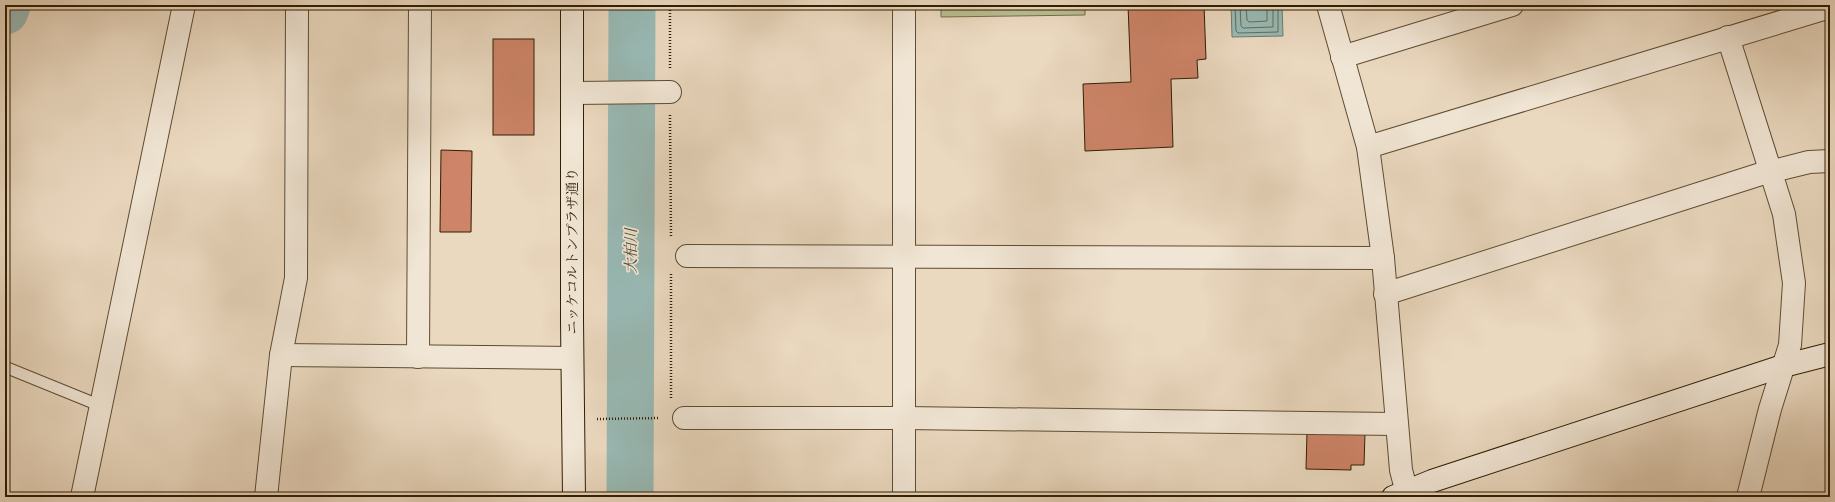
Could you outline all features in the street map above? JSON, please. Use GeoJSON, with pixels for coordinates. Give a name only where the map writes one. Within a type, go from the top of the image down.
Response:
{"type":"FeatureCollection","features":[{"type":"Feature","properties":{"kind":"street"},"geometry":{"type":"LineString","coordinates":[[82,497],[184,5]]}},
{"type":"Feature","properties":{"kind":"street"},"geometry":{"type":"LineString","coordinates":[[266,497],[280,355],[296,278],[297,5]]}},
{"type":"Feature","properties":{"kind":"street"},"geometry":{"type":"LineString","coordinates":[[418,356],[420,5]]}},
{"type":"Feature","properties":{"kind":"street","name":"ニッケコルトンプラザ通り"},"geometry":{"type":"LineString","coordinates":[[572,5],[572,358],[574,497]]}},
{"type":"Feature","properties":{"kind":"street"},"geometry":{"type":"LineString","coordinates":[[904,5],[904,497]]}},
{"type":"Feature","properties":{"kind":"street"},"geometry":{"type":"LineString","coordinates":[[1328,5],[1368,147],[1383,258],[1402,495],[1784,366],[1830,354]]}},
{"type":"Feature","properties":{"kind":"street"},"geometry":{"type":"LineString","coordinates":[[1342,58],[1512,5]]}},
{"type":"Feature","properties":{"kind":"street"},"geometry":{"type":"LineString","coordinates":[[1368,147],[1830,7]]}},
{"type":"Feature","properties":{"kind":"street"},"geometry":{"type":"LineString","coordinates":[[1728,37],[1784,214],[1794,283],[1790,345],[1770,409],[1748,497]]}},
{"type":"Feature","properties":{"kind":"street"},"geometry":{"type":"LineString","coordinates":[[572,93],[670,92]]}},
{"type":"Feature","properties":{"kind":"street"},"geometry":{"type":"LineString","coordinates":[[1385,294],[1770,172],[1809,162],[1830,161]]}},
{"type":"Feature","properties":{"kind":"street"},"geometry":{"type":"LineString","coordinates":[[687,256],[1383,258]]}},
{"type":"Feature","properties":{"kind":"street"},"geometry":{"type":"LineString","coordinates":[[280,355],[572,358]]}},
{"type":"Feature","properties":{"kind":"street"},"geometry":{"type":"LineString","coordinates":[[673,413],[904,418],[1396,424]]}},
{"type":"Feature","properties":{"kind":"lane"},"geometry":{"type":"LineString","coordinates":[[5,367],[101,406]]}},
{"type":"Feature","properties":{"kind":"path"},"geometry":{"type":"LineString","coordinates":[[670,5],[671,241]]}},
{"type":"Feature","properties":{"kind":"path"},"geometry":{"type":"LineString","coordinates":[[606,418],[673,413],[671,272]]}},
{"type":"Feature","properties":{"kind":"green space"},"geometry":{"type":"Polygon","coordinates":[[[941,5],[1085,5],[1085,15],[941,17],[941,5]]]}},
{"type":"Feature","properties":{"kind":"water"},"geometry":{"type":"Polygon","coordinates":[[[1231,5],[1282,5],[1283,36],[1232,37],[1231,5]]]}},
{"type":"Feature","properties":{"kind":"building"},"geometry":{"type":"Polygon","coordinates":[[[1128,5],[1204,5],[1206,59],[1197,60],[1198,78],[1171,79],[1173,147],[1085,151],[1083,84],[1131,82],[1128,5]]]}},
{"type":"Feature","properties":{"kind":"building"},"geometry":{"type":"Polygon","coordinates":[[[493,39],[534,39],[534,135],[493,135],[493,39]]]}},
{"type":"Feature","properties":{"kind":"building"},"geometry":{"type":"Polygon","coordinates":[[[441,150],[472,151],[471,232],[440,232],[441,150]]]}},
{"type":"Feature","properties":{"kind":"building"},"geometry":{"type":"Polygon","coordinates":[[[1307,432],[1365,433],[1364,465],[1351,465],[1351,470],[1306,469],[1307,432]]]}},
{"type":"Feature","properties":{"kind":"waterway"},"geometry":{"type":"LineString","coordinates":[[5,11],[7,5]]}},
{"type":"Feature","properties":{"kind":"waterway","name":"大柏川"},"geometry":{"type":"LineString","coordinates":[[630,497],[632,5]]}}]}
